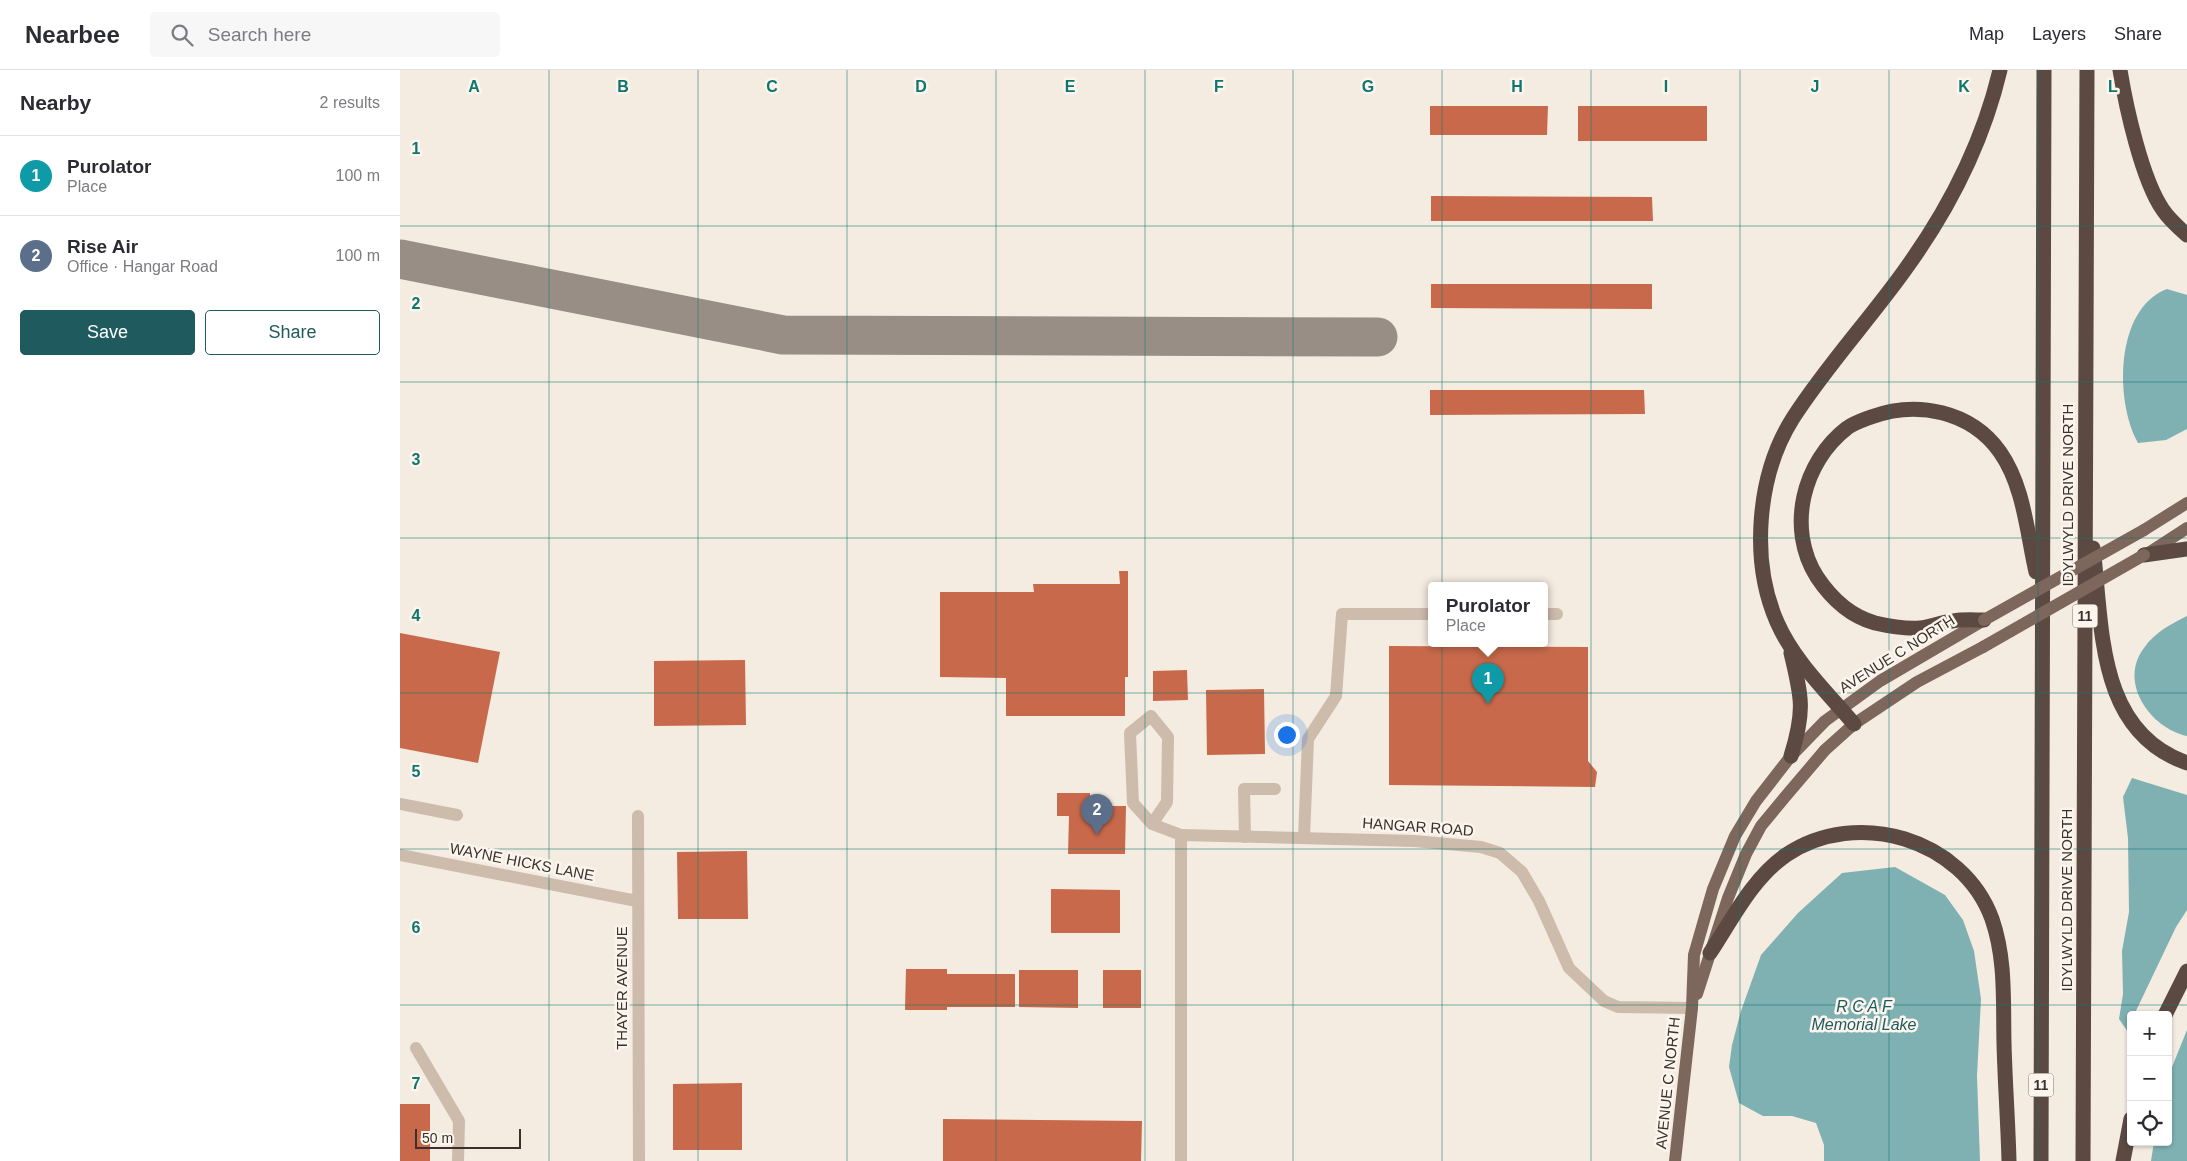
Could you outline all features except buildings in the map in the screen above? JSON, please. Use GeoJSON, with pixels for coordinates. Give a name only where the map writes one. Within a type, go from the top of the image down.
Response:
{"type":"FeatureCollection","features":[{"type":"Feature","properties":{"kind":"highway"},"geometry":{"type":"LineString","coordinates":[[1854,724],[1818,684],[1790,646],[1776,621],[1764,581],[1761,560],[1762,518],[1765,495],[1775,458],[1793,419],[1867,317],[1906,268],[1955,192],[1991,106],[2000,70]]}},
{"type":"Feature","properties":{"kind":"highway","name":"IDYLWYLD DRIVE NORTH"},"geometry":{"type":"LineString","coordinates":[[2041,1161],[2044,70]]}},
{"type":"Feature","properties":{"kind":"highway","name":"IDYLWYLD DRIVE NORTH"},"geometry":{"type":"LineString","coordinates":[[2083,1161],[2087,70]]}},
{"type":"Feature","properties":{"kind":"highway"},"geometry":{"type":"LineString","coordinates":[[2120,70],[2127,106],[2151,188],[2163,210],[2187,235]]}},
{"type":"Feature","properties":{"kind":"highway"},"geometry":{"type":"LineString","coordinates":[[1984,620],[1954,621],[1919,628],[1873,622],[1842,607],[1821,583],[1810,566],[1805,551],[1802,516],[1804,494],[1810,472],[1823,452],[1848,427],[1885,412],[1912,408],[1928,409],[1957,418],[1972,425],[1984,435],[2000,452],[2016,485],[2042,596]]}},
{"type":"Feature","properties":{"kind":"highway"},"geometry":{"type":"LineString","coordinates":[[2086,484],[2104,649],[2114,689],[2128,719],[2150,743],[2168,755],[2187,763]]}},
{"type":"Feature","properties":{"kind":"highway"},"geometry":{"type":"LineString","coordinates":[[2144,555],[2187,549]]}},
{"type":"Feature","properties":{"kind":"highway"},"geometry":{"type":"LineString","coordinates":[[1790,646],[1801,690],[1802,704],[1800,727],[1791,756]]}},
{"type":"Feature","properties":{"kind":"highway"},"geometry":{"type":"LineString","coordinates":[[1710,953],[1757,880],[1787,855],[1812,843],[1836,835],[1857,832],[1881,833],[1909,840],[1934,851],[1954,866],[1981,897],[1992,919],[2001,957],[2009,1161]]}},
{"type":"Feature","properties":{"kind":"highway"},"geometry":{"type":"LineString","coordinates":[[2167,1011],[2187,970]]}},
{"type":"Feature","properties":{"kind":"highway"},"geometry":{"type":"LineString","coordinates":[[2123,1161],[2127,1140]]}},
{"type":"Feature","properties":{"kind":"main road","name":"AVENUE C NORTH"},"geometry":{"type":"LineString","coordinates":[[1675,1161],[1692,1008],[1694,955],[1720,870],[1735,836],[1756,801],[1791,756],[1825,721],[1880,680],[2144,530],[2187,503]]}},
{"type":"Feature","properties":{"kind":"main road","name":"AVENUE C NORTH"},"geometry":{"type":"LineString","coordinates":[[1692,1008],[1728,898],[1746,854],[1761,826],[1813,764],[1854,724],[1917,682],[2144,555],[2187,528]]}},
{"type":"Feature","properties":{"kind":"street"},"geometry":{"type":"LineString","coordinates":[[1304,838],[1308,740],[1336,696],[1342,614],[1428,614]]}},
{"type":"Feature","properties":{"kind":"street","name":"HANGAR ROAD"},"geometry":{"type":"LineString","coordinates":[[1152,824],[1167,802],[1168,737],[1151,716],[1130,733],[1133,803],[1152,824],[1181,835],[1414,840],[1481,847],[1500,853],[1522,872],[1553,928],[1569,968],[1604,1001],[1618,1007],[1692,1008]]}},
{"type":"Feature","properties":{"kind":"street"},"geometry":{"type":"LineString","coordinates":[[1245,837],[1244,789],[1275,789]]}},
{"type":"Feature","properties":{"kind":"street"},"geometry":{"type":"LineString","coordinates":[[400,804],[457,815]]}},
{"type":"Feature","properties":{"kind":"street","name":"THAYER AVENUE"},"geometry":{"type":"LineString","coordinates":[[638,816],[639,1161]]}},
{"type":"Feature","properties":{"kind":"street"},"geometry":{"type":"LineString","coordinates":[[1181,835],[1181,1161]]}},
{"type":"Feature","properties":{"kind":"street","name":"WAYNE HICKS LANE"},"geometry":{"type":"LineString","coordinates":[[400,855],[637,901]]}},
{"type":"Feature","properties":{"kind":"street"},"geometry":{"type":"LineString","coordinates":[[416,1048],[459,1121],[458,1161]]}},
{"type":"Feature","properties":{"kind":"water"},"geometry":{"type":"Polygon","coordinates":[[[2167,289],[2187,295],[2187,429],[2166,440],[2138,443],[2130,426],[2125,405],[2123,382],[2124,358],[2128,336],[2137,316],[2150,300],[2167,289]]]}},
{"type":"Feature","properties":{"kind":"water"},"geometry":{"type":"Polygon","coordinates":[[[2187,616],[2187,736],[2161,724],[2150,714],[2136,689],[2135,675],[2137,661],[2148,642],[2164,629],[2187,616]]]}},
{"type":"Feature","properties":{"kind":"water"},"geometry":{"type":"Polygon","coordinates":[[[2132,778],[2187,795],[2187,910],[2176,927],[2136,1011],[2127,1011],[2127,1031],[2119,1019],[2123,994],[2122,951],[2129,912],[2128,838],[2123,797],[2132,778]]]}},
{"type":"Feature","properties":{"kind":"water","name":"R C A F Memorial Lake"},"geometry":{"type":"Polygon","coordinates":[[[1895,867],[1945,895],[1963,920],[1974,951],[1981,999],[1977,1076],[1980,1161],[1824,1161],[1824,1145],[1816,1123],[1792,1116],[1763,1116],[1739,1103],[1729,1067],[1732,1045],[1741,1011],[1761,955],[1798,913],[1842,873],[1895,867]]]}},
{"type":"Feature","properties":{"kind":"water"},"geometry":{"type":"Polygon","coordinates":[[[2187,1030],[2187,1161],[2151,1161],[2153,1146],[2172,1146],[2172,1067],[2187,1030]]]}},
{"type":"Feature","properties":{"kind":"taxiway"},"geometry":{"type":"LineString","coordinates":[[400,259],[783,335],[1378,337]]}},
{"type":"Feature","properties":{"kind":"place","name":"Purolator"},"geometry":{"type":"Point","coordinates":[1488,704]}},
{"type":"Feature","properties":{"kind":"place","name":"Rise Air"},"geometry":{"type":"Point","coordinates":[1097,835]}}]}
